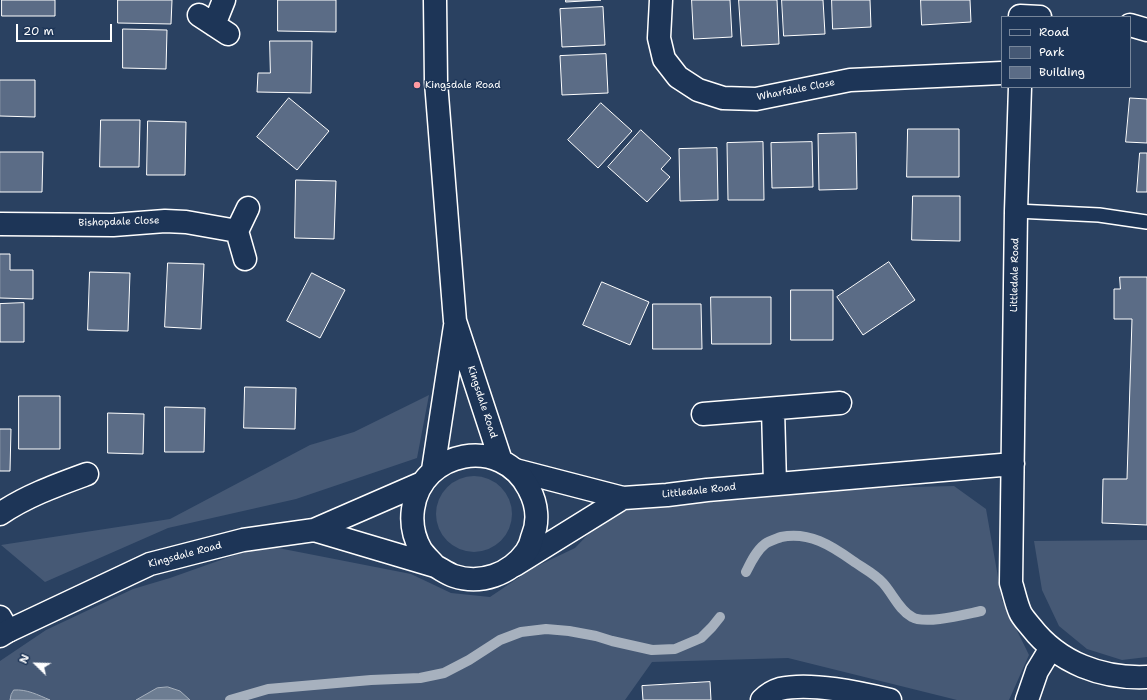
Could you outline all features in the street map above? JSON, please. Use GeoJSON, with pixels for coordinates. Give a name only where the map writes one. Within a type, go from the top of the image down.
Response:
{"type":"FeatureCollection","features":[{"type":"Feature","properties":{"kind":"street"},"geometry":{"type":"LineString","coordinates":[[214,25],[224,0]]}},
{"type":"Feature","properties":{"kind":"street","name":"Kingsdale Road"},"geometry":{"type":"LineString","coordinates":[[3,628],[150,564],[242,540],[314,530],[428,477],[455,321],[436,82],[435,0]]}},
{"type":"Feature","properties":{"kind":"street","name":"Wharfdale Close"},"geometry":{"type":"LineString","coordinates":[[661,0],[658,38],[664,59],[678,77],[698,90],[724,98],[756,99],[850,80],[1001,73]]}},
{"type":"Feature","properties":{"kind":"street"},"geometry":{"type":"LineString","coordinates":[[1131,25],[1147,30]]}},
{"type":"Feature","properties":{"kind":"street","name":"Littledale Road"},"geometry":{"type":"LineString","coordinates":[[1020,88],[1016,211],[1011,583],[1020,613],[1037,635],[1051,648],[1069,660],[1101,673],[1118,677],[1147,677]]}},
{"type":"Feature","properties":{"kind":"street"},"geometry":{"type":"LineString","coordinates":[[246,259],[236,231],[248,208]]}},
{"type":"Feature","properties":{"kind":"street","name":"Bishopdale Close"},"geometry":{"type":"LineString","coordinates":[[0,224],[113,224],[165,221],[186,222],[236,231]]}},
{"type":"Feature","properties":{"kind":"street","name":"Kingsdale Road"},"geometry":{"type":"LineString","coordinates":[[455,321],[508,465]]}},
{"type":"Feature","properties":{"kind":"street"},"geometry":{"type":"LineString","coordinates":[[702,414],[840,403]]}},
{"type":"Feature","properties":{"kind":"street"},"geometry":{"type":"LineString","coordinates":[[773,409],[775,484]]}},
{"type":"Feature","properties":{"kind":"street"},"geometry":{"type":"LineString","coordinates":[[467,455],[487,456],[508,465],[526,481],[534,497],[537,514],[535,531],[527,551],[513,566],[495,576],[474,580],[454,576],[435,566],[422,550],[414,534],[412,517],[415,499],[428,477],[448,461],[467,455]]}},
{"type":"Feature","properties":{"kind":"street","name":"Littledale Road"},"geometry":{"type":"LineString","coordinates":[[508,465],[623,498],[1013,464]]}},
{"type":"Feature","properties":{"kind":"street"},"geometry":{"type":"LineString","coordinates":[[0,514],[12,506],[52,487],[87,474]]}},
{"type":"Feature","properties":{"kind":"street","name":"Littledale Road"},"geometry":{"type":"LineString","coordinates":[[513,566],[623,498]]}},
{"type":"Feature","properties":{"kind":"street","name":"Kingsdale Road"},"geometry":{"type":"LineString","coordinates":[[314,530],[435,566]]}},
{"type":"Feature","properties":{"kind":"street"},"geometry":{"type":"LineString","coordinates":[[1027,700],[1037,671],[1051,648]]}},
{"type":"Feature","properties":{"kind":"street"},"geometry":{"type":"LineString","coordinates":[[762,700],[780,689],[804,687],[852,692],[890,700]]}},
{"type":"Feature","properties":{"kind":"lane"},"geometry":{"type":"LineString","coordinates":[[1016,211],[1098,215],[1147,222]]}},
{"type":"Feature","properties":{"kind":"green space"},"geometry":{"type":"Polygon","coordinates":[[[429,395],[417,458],[296,499],[168,528],[45,582],[1,545],[170,519],[310,445],[354,432],[429,395]]]}},
{"type":"Feature","properties":{"kind":"green space"},"geometry":{"type":"Polygon","coordinates":[[[467,476],[481,476],[495,482],[506,493],[512,507],[512,521],[509,529],[501,541],[495,546],[481,552],[467,552],[453,546],[442,535],[436,521],[436,507],[442,493],[453,482],[467,476]]]}},
{"type":"Feature","properties":{"kind":"green space"},"geometry":{"type":"Polygon","coordinates":[[[954,486],[986,509],[1002,600],[1029,655],[1009,700],[957,700],[788,658],[652,662],[625,700],[0,700],[0,661],[46,630],[133,589],[170,578],[263,545],[411,574],[451,593],[490,597],[533,568],[575,548],[623,498],[663,493],[954,486]]]}},
{"type":"Feature","properties":{"kind":"green space"},"geometry":{"type":"Polygon","coordinates":[[[1147,540],[1147,657],[1122,660],[1087,649],[1059,626],[1042,590],[1034,541],[1147,540]]]}},
{"type":"Feature","properties":{"kind":"shaded area"},"geometry":{"type":"Polygon","coordinates":[[[168,687],[180,691],[190,700],[136,700],[157,688],[168,687]]]}},
{"type":"Feature","properties":{"kind":"shaded area"},"geometry":{"type":"Polygon","coordinates":[[[14,690],[28,691],[50,700],[10,700],[14,690]]]}},
{"type":"Feature","properties":{"kind":"building"},"geometry":{"type":"Polygon","coordinates":[[[2,0],[55,0],[55,16],[2,16],[2,0]]]}},
{"type":"Feature","properties":{"kind":"building"},"geometry":{"type":"Polygon","coordinates":[[[118,0],[172,0],[171,24],[118,23],[118,0]]]}},
{"type":"Feature","properties":{"kind":"building"},"geometry":{"type":"Polygon","coordinates":[[[278,0],[336,0],[336,32],[278,31],[278,0]]]}},
{"type":"Feature","properties":{"kind":"building"},"geometry":{"type":"Polygon","coordinates":[[[566,0],[601,0],[566,2],[566,0]]]}},
{"type":"Feature","properties":{"kind":"building"},"geometry":{"type":"Polygon","coordinates":[[[692,0],[730,0],[732,37],[694,39],[692,0]]]}},
{"type":"Feature","properties":{"kind":"building"},"geometry":{"type":"Polygon","coordinates":[[[739,0],[777,0],[779,44],[742,46],[739,0]]]}},
{"type":"Feature","properties":{"kind":"building"},"geometry":{"type":"Polygon","coordinates":[[[782,0],[823,0],[825,34],[784,36],[782,0]]]}},
{"type":"Feature","properties":{"kind":"building"},"geometry":{"type":"Polygon","coordinates":[[[832,0],[870,0],[871,27],[833,29],[832,0]]]}},
{"type":"Feature","properties":{"kind":"building"},"geometry":{"type":"Polygon","coordinates":[[[921,0],[970,0],[971,22],[922,25],[921,0]]]}},
{"type":"Feature","properties":{"kind":"building"},"geometry":{"type":"Polygon","coordinates":[[[603,7],[605,45],[562,47],[560,9],[603,7]]]}},
{"type":"Feature","properties":{"kind":"building"},"geometry":{"type":"Polygon","coordinates":[[[123,29],[167,30],[166,69],[123,68],[123,29]]]}},
{"type":"Feature","properties":{"kind":"building"},"geometry":{"type":"Polygon","coordinates":[[[270,41],[312,41],[311,93],[257,92],[258,73],[270,73],[270,41]]]}},
{"type":"Feature","properties":{"kind":"building"},"geometry":{"type":"Polygon","coordinates":[[[606,54],[608,93],[562,95],[560,56],[606,54]]]}},
{"type":"Feature","properties":{"kind":"building"},"geometry":{"type":"Polygon","coordinates":[[[0,80],[35,80],[35,117],[0,116],[0,80]]]}},
{"type":"Feature","properties":{"kind":"building"},"geometry":{"type":"Polygon","coordinates":[[[289,98],[329,131],[297,170],[257,137],[289,98]]]}},
{"type":"Feature","properties":{"kind":"building"},"geometry":{"type":"Polygon","coordinates":[[[1130,98],[1147,99],[1147,143],[1126,142],[1130,98]]]}},
{"type":"Feature","properties":{"kind":"building"},"geometry":{"type":"Polygon","coordinates":[[[601,103],[632,131],[598,168],[568,140],[601,103]]]}},
{"type":"Feature","properties":{"kind":"building"},"geometry":{"type":"Polygon","coordinates":[[[101,120],[140,120],[139,167],[100,167],[101,120]]]}},
{"type":"Feature","properties":{"kind":"building"},"geometry":{"type":"Polygon","coordinates":[[[148,121],[186,122],[185,175],[147,175],[148,121]]]}},
{"type":"Feature","properties":{"kind":"building"},"geometry":{"type":"Polygon","coordinates":[[[908,129],[959,129],[959,177],[907,177],[908,129]]]}},
{"type":"Feature","properties":{"kind":"building"},"geometry":{"type":"Polygon","coordinates":[[[641,130],[671,158],[661,169],[670,177],[647,202],[608,167],[641,130]]]}},
{"type":"Feature","properties":{"kind":"building"},"geometry":{"type":"Polygon","coordinates":[[[856,133],[857,189],[819,190],[818,134],[856,133]]]}},
{"type":"Feature","properties":{"kind":"building"},"geometry":{"type":"Polygon","coordinates":[[[763,142],[764,200],[728,200],[727,143],[763,142]]]}},
{"type":"Feature","properties":{"kind":"building"},"geometry":{"type":"Polygon","coordinates":[[[812,142],[813,187],[772,188],[771,143],[812,142]]]}},
{"type":"Feature","properties":{"kind":"building"},"geometry":{"type":"Polygon","coordinates":[[[717,148],[718,200],[680,201],[679,149],[717,148]]]}},
{"type":"Feature","properties":{"kind":"building"},"geometry":{"type":"Polygon","coordinates":[[[0,152],[43,152],[42,192],[0,192],[0,152]]]}},
{"type":"Feature","properties":{"kind":"building"},"geometry":{"type":"Polygon","coordinates":[[[1140,153],[1147,153],[1147,192],[1137,192],[1140,153]]]}},
{"type":"Feature","properties":{"kind":"building"},"geometry":{"type":"Polygon","coordinates":[[[296,180],[336,181],[334,239],[295,238],[296,180]]]}},
{"type":"Feature","properties":{"kind":"building"},"geometry":{"type":"Polygon","coordinates":[[[913,196],[960,196],[960,241],[912,240],[913,196]]]}},
{"type":"Feature","properties":{"kind":"building"},"geometry":{"type":"Polygon","coordinates":[[[0,254],[10,254],[10,270],[33,270],[33,299],[0,298],[0,254]]]}},
{"type":"Feature","properties":{"kind":"building"},"geometry":{"type":"Polygon","coordinates":[[[889,262],[915,300],[863,335],[837,297],[889,262]]]}},
{"type":"Feature","properties":{"kind":"building"},"geometry":{"type":"Polygon","coordinates":[[[168,263],[204,264],[201,329],[165,327],[168,263]]]}},
{"type":"Feature","properties":{"kind":"building"},"geometry":{"type":"Polygon","coordinates":[[[90,272],[130,273],[128,331],[88,330],[90,272]]]}},
{"type":"Feature","properties":{"kind":"building"},"geometry":{"type":"Polygon","coordinates":[[[312,273],[345,290],[320,338],[287,321],[312,273]]]}},
{"type":"Feature","properties":{"kind":"building"},"geometry":{"type":"Polygon","coordinates":[[[1120,277],[1147,277],[1147,525],[1102,523],[1103,479],[1127,479],[1132,319],[1114,319],[1114,289],[1120,289],[1120,277]]]}},
{"type":"Feature","properties":{"kind":"building"},"geometry":{"type":"Polygon","coordinates":[[[602,282],[649,302],[630,345],[583,325],[602,282]]]}},
{"type":"Feature","properties":{"kind":"building"},"geometry":{"type":"Polygon","coordinates":[[[791,290],[833,290],[833,340],[791,340],[791,290]]]}},
{"type":"Feature","properties":{"kind":"building"},"geometry":{"type":"Polygon","coordinates":[[[711,297],[771,297],[771,344],[712,344],[711,297]]]}},
{"type":"Feature","properties":{"kind":"building"},"geometry":{"type":"Polygon","coordinates":[[[24,303],[24,342],[0,342],[0,304],[24,303]]]}},
{"type":"Feature","properties":{"kind":"building"},"geometry":{"type":"Polygon","coordinates":[[[653,304],[701,304],[702,349],[653,349],[653,304]]]}},
{"type":"Feature","properties":{"kind":"building"},"geometry":{"type":"Polygon","coordinates":[[[245,387],[296,388],[295,429],[244,428],[245,387]]]}},
{"type":"Feature","properties":{"kind":"building"},"geometry":{"type":"Polygon","coordinates":[[[19,396],[60,396],[60,449],[19,449],[19,396]]]}},
{"type":"Feature","properties":{"kind":"building"},"geometry":{"type":"Polygon","coordinates":[[[165,407],[205,408],[204,452],[165,452],[165,407]]]}},
{"type":"Feature","properties":{"kind":"building"},"geometry":{"type":"Polygon","coordinates":[[[108,413],[144,414],[143,454],[108,453],[108,413]]]}},
{"type":"Feature","properties":{"kind":"building"},"geometry":{"type":"Polygon","coordinates":[[[0,429],[11,429],[10,471],[0,471],[0,429]]]}},
{"type":"Feature","properties":{"kind":"building"},"geometry":{"type":"Polygon","coordinates":[[[710,682],[711,700],[643,700],[642,686],[710,682]]]}},
{"type":"Feature","properties":{"kind":"waterway"},"geometry":{"type":"LineString","coordinates":[[746,572],[756,553],[767,543],[781,537],[801,536],[811,538],[828,545],[873,574],[887,587],[903,610],[912,617],[926,620],[981,611]]}},
{"type":"Feature","properties":{"kind":"waterway"},"geometry":{"type":"LineString","coordinates":[[230,700],[268,689],[371,680],[420,678],[444,673],[469,660],[500,640],[521,632],[546,629],[569,631],[596,636],[652,650],[675,649],[701,638],[720,617]]}},
{"type":"Feature","properties":{"kind":"place","name":"Kingsdale Road"},"geometry":{"type":"Point","coordinates":[417,85]}}]}
